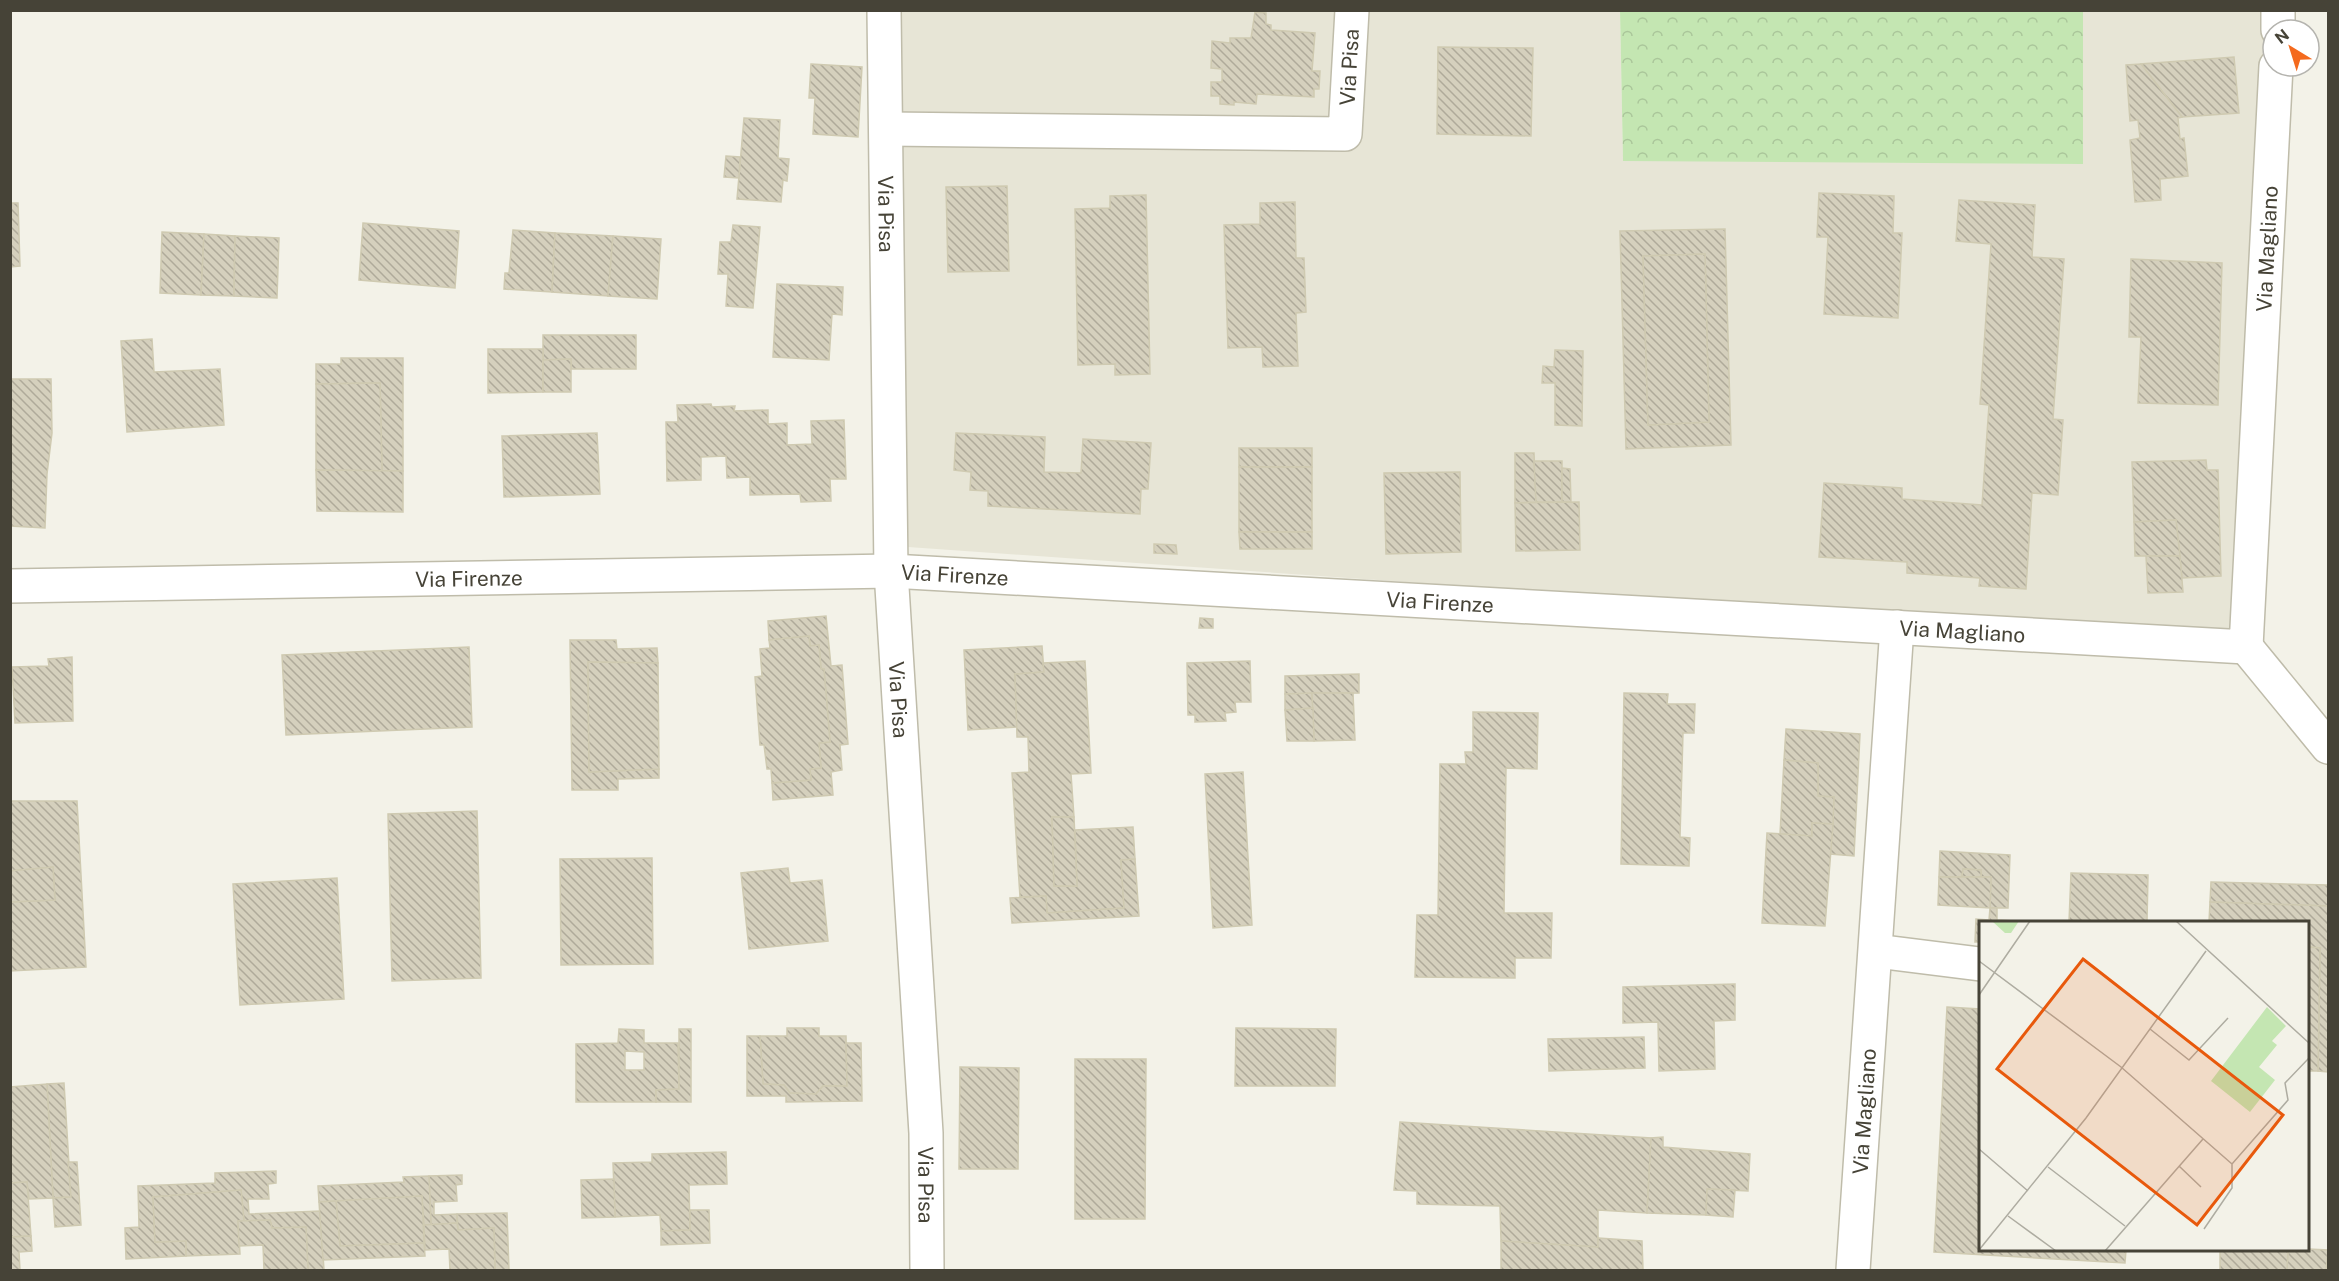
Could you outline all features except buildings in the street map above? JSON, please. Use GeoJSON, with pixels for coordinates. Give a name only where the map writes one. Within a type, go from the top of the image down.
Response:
{"type":"FeatureCollection","features":[{"type":"Feature","properties":{"kind":"street","name":"Via Pisa"},"geometry":{"type":"LineString","coordinates":[[884,10],[891,571],[926,1133],[927,1270]]}},
{"type":"Feature","properties":{"kind":"street","name":"Via Pisa"},"geometry":{"type":"LineString","coordinates":[[887,129],[1345,134],[1352,10]]}},
{"type":"Feature","properties":{"kind":"street","name":"Via Magliano"},"geometry":{"type":"LineString","coordinates":[[1853,1270],[1897,627],[2246,647],[2275,78]]}},
{"type":"Feature","properties":{"kind":"street","name":"Via Firenze"},"geometry":{"type":"LineString","coordinates":[[10,586],[891,571],[1897,627]]}},
{"type":"Feature","properties":{"kind":"street"},"geometry":{"type":"LineString","coordinates":[[2246,647],[2328,747]]}},
{"type":"Feature","properties":{"kind":"street"},"geometry":{"type":"LineString","coordinates":[[1876,951],[1979,964]]}},
{"type":"Feature","properties":{"kind":"shaded area"},"geometry":{"type":"Polygon","coordinates":[[[901,11],[1620,11],[1623,160],[2083,164],[2083,11],[2266,11],[2266,18],[2261,18],[2261,78],[2264,78],[2246,647],[2023,619],[1464,586],[908,547],[902,399],[901,11]]]}},
{"type":"Feature","properties":{"kind":"green space"},"geometry":{"type":"Polygon","coordinates":[[[1620,11],[2083,11],[2083,164],[1623,161],[1620,11]]]}}]}
